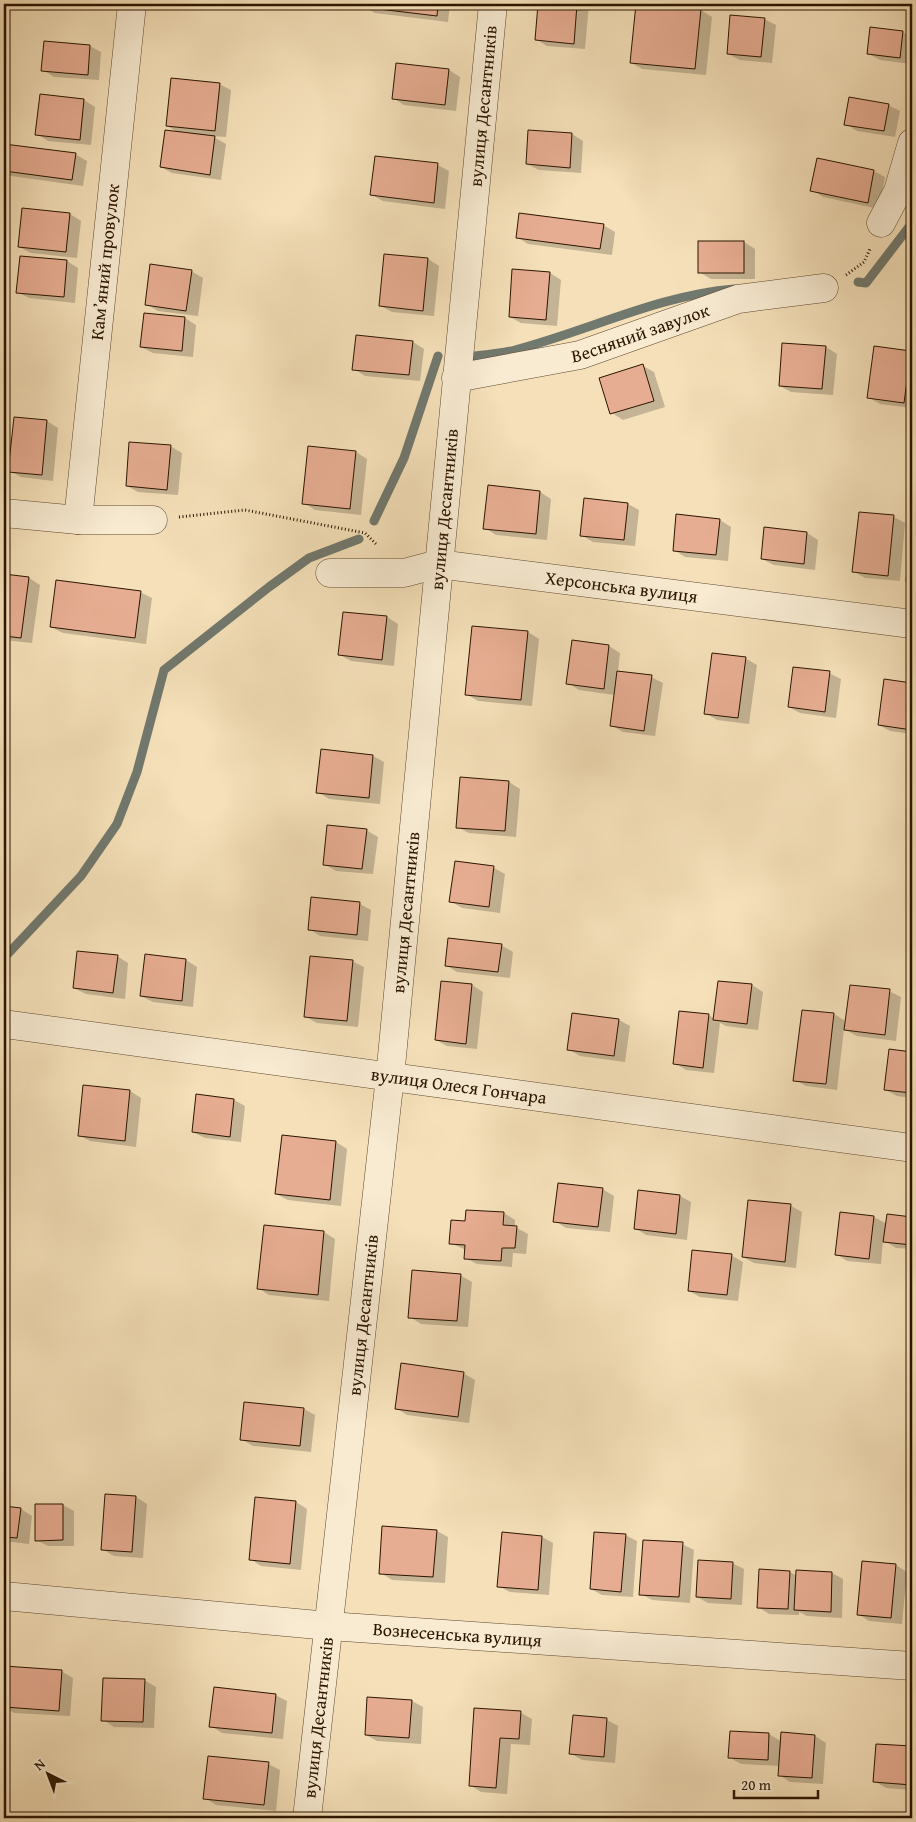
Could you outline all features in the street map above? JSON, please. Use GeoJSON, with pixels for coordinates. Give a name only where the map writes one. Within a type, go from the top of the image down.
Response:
{"type":"FeatureCollection","features":[{"type":"Feature","properties":{"kind":"street","name":"Камʼяний провулок"},"geometry":{"type":"LineString","coordinates":[[78,520],[132,4]]}},
{"type":"Feature","properties":{"kind":"street","name":"вулиця Десантників"},"geometry":{"type":"LineString","coordinates":[[308,1818],[390,1077],[493,4]]}},
{"type":"Feature","properties":{"kind":"street"},"geometry":{"type":"LineString","coordinates":[[881,223],[898,191],[912,142]]}},
{"type":"Feature","properties":{"kind":"street","name":"Весняний завулок"},"geometry":{"type":"LineString","coordinates":[[456,378],[580,355],[738,299],[824,288]]}},
{"type":"Feature","properties":{"kind":"street"},"geometry":{"type":"LineString","coordinates":[[4,513],[78,520],[152,520]]}},
{"type":"Feature","properties":{"kind":"street","name":"Херсонська вулиця"},"geometry":{"type":"LineString","coordinates":[[330,572],[404,573],[438,564],[912,624]]}},
{"type":"Feature","properties":{"kind":"street","name":"вулиця Олеся Гончара"},"geometry":{"type":"LineString","coordinates":[[4,1024],[912,1148]]}},
{"type":"Feature","properties":{"kind":"street","name":"Вознесенська вулиця"},"geometry":{"type":"LineString","coordinates":[[4,1596],[329,1626],[912,1666]]}},
{"type":"Feature","properties":{"kind":"path"},"geometry":{"type":"LineString","coordinates":[[824,288],[864,262],[881,223]]}},
{"type":"Feature","properties":{"kind":"path"},"geometry":{"type":"LineString","coordinates":[[152,520],[245,510],[365,533],[404,573]]}},
{"type":"Feature","properties":{"kind":"building"},"geometry":{"type":"Polygon","coordinates":[[[362,4],[438,4],[437,16],[362,7],[362,4]]]}},
{"type":"Feature","properties":{"kind":"building"},"geometry":{"type":"Polygon","coordinates":[[[538,4],[577,4],[574,44],[535,40],[538,4]]]}},
{"type":"Feature","properties":{"kind":"building"},"geometry":{"type":"Polygon","coordinates":[[[636,4],[701,9],[695,69],[630,63],[636,4]]]}},
{"type":"Feature","properties":{"kind":"building"},"geometry":{"type":"Polygon","coordinates":[[[730,15],[765,18],[761,57],[727,54],[730,15]]]}},
{"type":"Feature","properties":{"kind":"building"},"geometry":{"type":"Polygon","coordinates":[[[870,27],[903,31],[900,58],[867,54],[870,27]]]}},
{"type":"Feature","properties":{"kind":"building"},"geometry":{"type":"Polygon","coordinates":[[[44,41],[90,45],[88,75],[41,71],[44,41]]]}},
{"type":"Feature","properties":{"kind":"building"},"geometry":{"type":"Polygon","coordinates":[[[396,63],[449,69],[445,105],[392,99],[396,63]]]}},
{"type":"Feature","properties":{"kind":"building"},"geometry":{"type":"Polygon","coordinates":[[[171,78],[220,83],[215,131],[166,126],[171,78]]]}},
{"type":"Feature","properties":{"kind":"building"},"geometry":{"type":"Polygon","coordinates":[[[40,94],[84,99],[80,140],[35,135],[40,94]]]}},
{"type":"Feature","properties":{"kind":"building"},"geometry":{"type":"Polygon","coordinates":[[[849,97],[889,104],[884,131],[844,125],[849,97]]]}},
{"type":"Feature","properties":{"kind":"building"},"geometry":{"type":"Polygon","coordinates":[[[165,130],[215,136],[210,175],[160,167],[165,130]]]}},
{"type":"Feature","properties":{"kind":"building"},"geometry":{"type":"Polygon","coordinates":[[[528,130],[572,133],[570,168],[526,164],[528,130]]]}},
{"type":"Feature","properties":{"kind":"building"},"geometry":{"type":"Polygon","coordinates":[[[4,144],[76,153],[72,180],[4,171],[4,144]]]}},
{"type":"Feature","properties":{"kind":"building"},"geometry":{"type":"Polygon","coordinates":[[[375,156],[438,163],[434,203],[370,195],[375,156]]]}},
{"type":"Feature","properties":{"kind":"building"},"geometry":{"type":"Polygon","coordinates":[[[817,158],[874,170],[868,203],[810,191],[817,158]]]}},
{"type":"Feature","properties":{"kind":"building"},"geometry":{"type":"Polygon","coordinates":[[[22,208],[70,213],[66,252],[18,247],[22,208]]]}},
{"type":"Feature","properties":{"kind":"building"},"geometry":{"type":"Polygon","coordinates":[[[519,213],[604,224],[600,249],[516,238],[519,213]]]}},
{"type":"Feature","properties":{"kind":"building"},"geometry":{"type":"Polygon","coordinates":[[[698,241],[744,241],[744,273],[698,273],[698,241]]]}},
{"type":"Feature","properties":{"kind":"building"},"geometry":{"type":"Polygon","coordinates":[[[384,254],[428,258],[423,311],[379,306],[384,254]]]}},
{"type":"Feature","properties":{"kind":"building"},"geometry":{"type":"Polygon","coordinates":[[[20,256],[67,260],[64,297],[16,293],[20,256]]]}},
{"type":"Feature","properties":{"kind":"building"},"geometry":{"type":"Polygon","coordinates":[[[150,264],[192,270],[186,311],[145,305],[150,264]]]}},
{"type":"Feature","properties":{"kind":"building"},"geometry":{"type":"Polygon","coordinates":[[[512,269],[550,272],[546,320],[509,317],[512,269]]]}},
{"type":"Feature","properties":{"kind":"building"},"geometry":{"type":"Polygon","coordinates":[[[144,313],[185,317],[182,351],[140,347],[144,313]]]}},
{"type":"Feature","properties":{"kind":"building"},"geometry":{"type":"Polygon","coordinates":[[[356,335],[413,341],[409,375],[352,370],[356,335]]]}},
{"type":"Feature","properties":{"kind":"building"},"geometry":{"type":"Polygon","coordinates":[[[782,343],[826,346],[822,389],[779,386],[782,343]]]}},
{"type":"Feature","properties":{"kind":"building"},"geometry":{"type":"Polygon","coordinates":[[[874,346],[911,351],[904,403],[867,398],[874,346]]]}},
{"type":"Feature","properties":{"kind":"building"},"geometry":{"type":"Polygon","coordinates":[[[643,364],[654,401],[610,414],[599,378],[643,364]]]}},
{"type":"Feature","properties":{"kind":"building"},"geometry":{"type":"Polygon","coordinates":[[[14,417],[47,420],[42,475],[8,472],[14,417]]]}},
{"type":"Feature","properties":{"kind":"building"},"geometry":{"type":"Polygon","coordinates":[[[129,442],[171,445],[167,490],[126,486],[129,442]]]}},
{"type":"Feature","properties":{"kind":"building"},"geometry":{"type":"Polygon","coordinates":[[[308,446],[356,451],[350,509],[302,504],[308,446]]]}},
{"type":"Feature","properties":{"kind":"building"},"geometry":{"type":"Polygon","coordinates":[[[488,485],[540,491],[536,534],[483,529],[488,485]]]}},
{"type":"Feature","properties":{"kind":"building"},"geometry":{"type":"Polygon","coordinates":[[[584,498],[628,503],[624,540],[580,536],[584,498]]]}},
{"type":"Feature","properties":{"kind":"building"},"geometry":{"type":"Polygon","coordinates":[[[859,512],[894,515],[888,576],[852,572],[859,512]]]}},
{"type":"Feature","properties":{"kind":"building"},"geometry":{"type":"Polygon","coordinates":[[[676,514],[720,519],[716,555],[673,551],[676,514]]]}},
{"type":"Feature","properties":{"kind":"building"},"geometry":{"type":"Polygon","coordinates":[[[764,527],[807,532],[804,564],[761,559],[764,527]]]}},
{"type":"Feature","properties":{"kind":"building"},"geometry":{"type":"Polygon","coordinates":[[[910,541],[912,541],[912,582],[906,581],[910,541]]]}},
{"type":"Feature","properties":{"kind":"building"},"geometry":{"type":"Polygon","coordinates":[[[4,574],[29,577],[21,638],[4,636],[4,574]]]}},
{"type":"Feature","properties":{"kind":"building"},"geometry":{"type":"Polygon","coordinates":[[[56,580],[141,591],[135,638],[50,627],[56,580]]]}},
{"type":"Feature","properties":{"kind":"building"},"geometry":{"type":"Polygon","coordinates":[[[343,612],[387,616],[382,660],[338,655],[343,612]]]}},
{"type":"Feature","properties":{"kind":"building"},"geometry":{"type":"Polygon","coordinates":[[[472,626],[528,631],[521,700],[465,695],[472,626]]]}},
{"type":"Feature","properties":{"kind":"building"},"geometry":{"type":"Polygon","coordinates":[[[572,640],[609,645],[604,689],[566,684],[572,640]]]}},
{"type":"Feature","properties":{"kind":"building"},"geometry":{"type":"Polygon","coordinates":[[[712,653],[746,657],[738,718],[704,714],[712,653]]]}},
{"type":"Feature","properties":{"kind":"building"},"geometry":{"type":"Polygon","coordinates":[[[793,667],[830,671],[825,712],[788,707],[793,667]]]}},
{"type":"Feature","properties":{"kind":"building"},"geometry":{"type":"Polygon","coordinates":[[[617,671],[652,675],[644,731],[610,726],[617,671]]]}},
{"type":"Feature","properties":{"kind":"building"},"geometry":{"type":"Polygon","coordinates":[[[884,679],[912,683],[912,730],[878,725],[884,679]]]}},
{"type":"Feature","properties":{"kind":"building"},"geometry":{"type":"Polygon","coordinates":[[[321,749],[373,755],[369,798],[316,793],[321,749]]]}},
{"type":"Feature","properties":{"kind":"building"},"geometry":{"type":"Polygon","coordinates":[[[460,777],[509,781],[505,831],[456,828],[460,777]]]}},
{"type":"Feature","properties":{"kind":"building"},"geometry":{"type":"Polygon","coordinates":[[[327,825],[367,829],[362,869],[323,865],[327,825]]]}},
{"type":"Feature","properties":{"kind":"building"},"geometry":{"type":"Polygon","coordinates":[[[455,861],[494,866],[489,907],[449,902],[455,861]]]}},
{"type":"Feature","properties":{"kind":"building"},"geometry":{"type":"Polygon","coordinates":[[[311,897],[360,902],[357,935],[308,930],[311,897]]]}},
{"type":"Feature","properties":{"kind":"building"},"geometry":{"type":"Polygon","coordinates":[[[448,938],[502,944],[498,972],[445,966],[448,938]]]}},
{"type":"Feature","properties":{"kind":"building"},"geometry":{"type":"Polygon","coordinates":[[[77,951],[118,955],[113,993],[73,988],[77,951]]]}},
{"type":"Feature","properties":{"kind":"building"},"geometry":{"type":"Polygon","coordinates":[[[145,954],[186,959],[182,1001],[140,996],[145,954]]]}},
{"type":"Feature","properties":{"kind":"building"},"geometry":{"type":"Polygon","coordinates":[[[310,956],[353,960],[347,1021],[304,1017],[310,956]]]}},
{"type":"Feature","properties":{"kind":"building"},"geometry":{"type":"Polygon","coordinates":[[[441,981],[472,984],[466,1044],[435,1040],[441,981]]]}},
{"type":"Feature","properties":{"kind":"building"},"geometry":{"type":"Polygon","coordinates":[[[718,981],[752,984],[747,1024],[713,1020],[718,981]]]}},
{"type":"Feature","properties":{"kind":"building"},"geometry":{"type":"Polygon","coordinates":[[[850,985],[890,989],[885,1035],[844,1030],[850,985]]]}},
{"type":"Feature","properties":{"kind":"building"},"geometry":{"type":"Polygon","coordinates":[[[802,1010],[834,1013],[826,1084],[793,1081],[802,1010]]]}},
{"type":"Feature","properties":{"kind":"building"},"geometry":{"type":"Polygon","coordinates":[[[679,1011],[709,1014],[703,1068],[673,1064],[679,1011]]]}},
{"type":"Feature","properties":{"kind":"building"},"geometry":{"type":"Polygon","coordinates":[[[572,1013],[619,1019],[614,1056],[567,1050],[572,1013]]]}},
{"type":"Feature","properties":{"kind":"building"},"geometry":{"type":"Polygon","coordinates":[[[889,1049],[912,1052],[912,1093],[884,1090],[889,1049]]]}},
{"type":"Feature","properties":{"kind":"building"},"geometry":{"type":"Polygon","coordinates":[[[83,1085],[130,1090],[125,1141],[78,1136],[83,1085]]]}},
{"type":"Feature","properties":{"kind":"building"},"geometry":{"type":"Polygon","coordinates":[[[196,1094],[234,1099],[230,1137],[192,1132],[196,1094]]]}},
{"type":"Feature","properties":{"kind":"building"},"geometry":{"type":"Polygon","coordinates":[[[282,1135],[336,1141],[330,1200],[275,1194],[282,1135]]]}},
{"type":"Feature","properties":{"kind":"building"},"geometry":{"type":"Polygon","coordinates":[[[558,1183],[603,1188],[598,1227],[553,1222],[558,1183]]]}},
{"type":"Feature","properties":{"kind":"building"},"geometry":{"type":"Polygon","coordinates":[[[638,1190],[680,1195],[676,1234],[634,1229],[638,1190]]]}},
{"type":"Feature","properties":{"kind":"building"},"geometry":{"type":"Polygon","coordinates":[[[748,1200],[791,1204],[785,1262],[742,1257],[748,1200]]]}},
{"type":"Feature","properties":{"kind":"building"},"geometry":{"type":"Polygon","coordinates":[[[466,1210],[504,1212],[503,1225],[517,1226],[515,1248],[502,1248],[501,1261],[464,1259],[465,1245],[449,1244],[451,1220],[465,1221],[466,1210]]]}},
{"type":"Feature","properties":{"kind":"building"},"geometry":{"type":"Polygon","coordinates":[[[840,1212],[874,1216],[869,1259],[835,1255],[840,1212]]]}},
{"type":"Feature","properties":{"kind":"building"},"geometry":{"type":"Polygon","coordinates":[[[887,1214],[912,1217],[912,1245],[883,1242],[887,1214]]]}},
{"type":"Feature","properties":{"kind":"building"},"geometry":{"type":"Polygon","coordinates":[[[264,1225],[324,1231],[318,1295],[257,1289],[264,1225]]]}},
{"type":"Feature","properties":{"kind":"building"},"geometry":{"type":"Polygon","coordinates":[[[692,1250],[732,1254],[727,1295],[688,1291],[692,1250]]]}},
{"type":"Feature","properties":{"kind":"building"},"geometry":{"type":"Polygon","coordinates":[[[412,1270],[461,1274],[457,1321],[408,1318],[412,1270]]]}},
{"type":"Feature","properties":{"kind":"building"},"geometry":{"type":"Polygon","coordinates":[[[401,1363],[464,1372],[458,1417],[395,1409],[401,1363]]]}},
{"type":"Feature","properties":{"kind":"building"},"geometry":{"type":"Polygon","coordinates":[[[244,1402],[304,1408],[300,1446],[240,1440],[244,1402]]]}},
{"type":"Feature","properties":{"kind":"building"},"geometry":{"type":"Polygon","coordinates":[[[105,1494],[136,1496],[132,1552],[101,1550],[105,1494]]]}},
{"type":"Feature","properties":{"kind":"building"},"geometry":{"type":"Polygon","coordinates":[[[255,1497],[296,1501],[290,1564],[249,1560],[255,1497]]]}},
{"type":"Feature","properties":{"kind":"building"},"geometry":{"type":"Polygon","coordinates":[[[35,1504],[63,1504],[63,1540],[35,1541],[35,1504]]]}},
{"type":"Feature","properties":{"kind":"building"},"geometry":{"type":"Polygon","coordinates":[[[4,1506],[21,1508],[17,1538],[4,1537],[4,1506]]]}},
{"type":"Feature","properties":{"kind":"building"},"geometry":{"type":"Polygon","coordinates":[[[382,1526],[437,1530],[433,1577],[379,1574],[382,1526]]]}},
{"type":"Feature","properties":{"kind":"building"},"geometry":{"type":"Polygon","coordinates":[[[502,1532],[542,1536],[538,1590],[497,1587],[502,1532]]]}},
{"type":"Feature","properties":{"kind":"building"},"geometry":{"type":"Polygon","coordinates":[[[594,1532],[626,1534],[621,1592],[590,1589],[594,1532]]]}},
{"type":"Feature","properties":{"kind":"building"},"geometry":{"type":"Polygon","coordinates":[[[643,1540],[683,1542],[679,1597],[639,1595],[643,1540]]]}},
{"type":"Feature","properties":{"kind":"building"},"geometry":{"type":"Polygon","coordinates":[[[698,1560],[733,1562],[731,1599],[696,1597],[698,1560]]]}},
{"type":"Feature","properties":{"kind":"building"},"geometry":{"type":"Polygon","coordinates":[[[862,1561],[896,1564],[891,1618],[857,1615],[862,1561]]]}},
{"type":"Feature","properties":{"kind":"building"},"geometry":{"type":"Polygon","coordinates":[[[759,1569],[790,1571],[788,1609],[757,1608],[759,1569]]]}},
{"type":"Feature","properties":{"kind":"building"},"geometry":{"type":"Polygon","coordinates":[[[796,1570],[832,1572],[831,1612],[794,1610],[796,1570]]]}},
{"type":"Feature","properties":{"kind":"building"},"geometry":{"type":"Polygon","coordinates":[[[4,1666],[62,1670],[59,1711],[4,1707],[4,1666]]]}},
{"type":"Feature","properties":{"kind":"building"},"geometry":{"type":"Polygon","coordinates":[[[103,1678],[145,1679],[143,1722],[101,1721],[103,1678]]]}},
{"type":"Feature","properties":{"kind":"building"},"geometry":{"type":"Polygon","coordinates":[[[214,1687],[276,1694],[272,1733],[209,1727],[214,1687]]]}},
{"type":"Feature","properties":{"kind":"building"},"geometry":{"type":"Polygon","coordinates":[[[367,1697],[412,1700],[409,1738],[365,1735],[367,1697]]]}},
{"type":"Feature","properties":{"kind":"building"},"geometry":{"type":"Polygon","coordinates":[[[474,1708],[521,1711],[519,1739],[500,1738],[496,1788],[469,1786],[474,1708]]]}},
{"type":"Feature","properties":{"kind":"building"},"geometry":{"type":"Polygon","coordinates":[[[573,1715],[607,1718],[604,1757],[569,1754],[573,1715]]]}},
{"type":"Feature","properties":{"kind":"building"},"geometry":{"type":"Polygon","coordinates":[[[730,1731],[769,1733],[768,1760],[728,1758],[730,1731]]]}},
{"type":"Feature","properties":{"kind":"building"},"geometry":{"type":"Polygon","coordinates":[[[781,1732],[815,1735],[812,1778],[778,1776],[781,1732]]]}},
{"type":"Feature","properties":{"kind":"building"},"geometry":{"type":"Polygon","coordinates":[[[876,1744],[912,1746],[912,1785],[873,1782],[876,1744]]]}},
{"type":"Feature","properties":{"kind":"building"},"geometry":{"type":"Polygon","coordinates":[[[208,1756],[269,1762],[264,1805],[203,1799],[208,1756]]]}},
{"type":"Feature","properties":{"kind":"waterway"},"geometry":{"type":"LineString","coordinates":[[858,282],[866,283],[912,223]]}},
{"type":"Feature","properties":{"kind":"waterway"},"geometry":{"type":"LineString","coordinates":[[466,357],[515,350],[678,298],[734,289]]}},
{"type":"Feature","properties":{"kind":"waterway"},"geometry":{"type":"LineString","coordinates":[[374,521],[404,458],[438,356]]}},
{"type":"Feature","properties":{"kind":"waterway"},"geometry":{"type":"LineString","coordinates":[[4,958],[81,876],[117,824],[137,772],[164,670],[269,587],[309,558],[359,539]]}}]}
